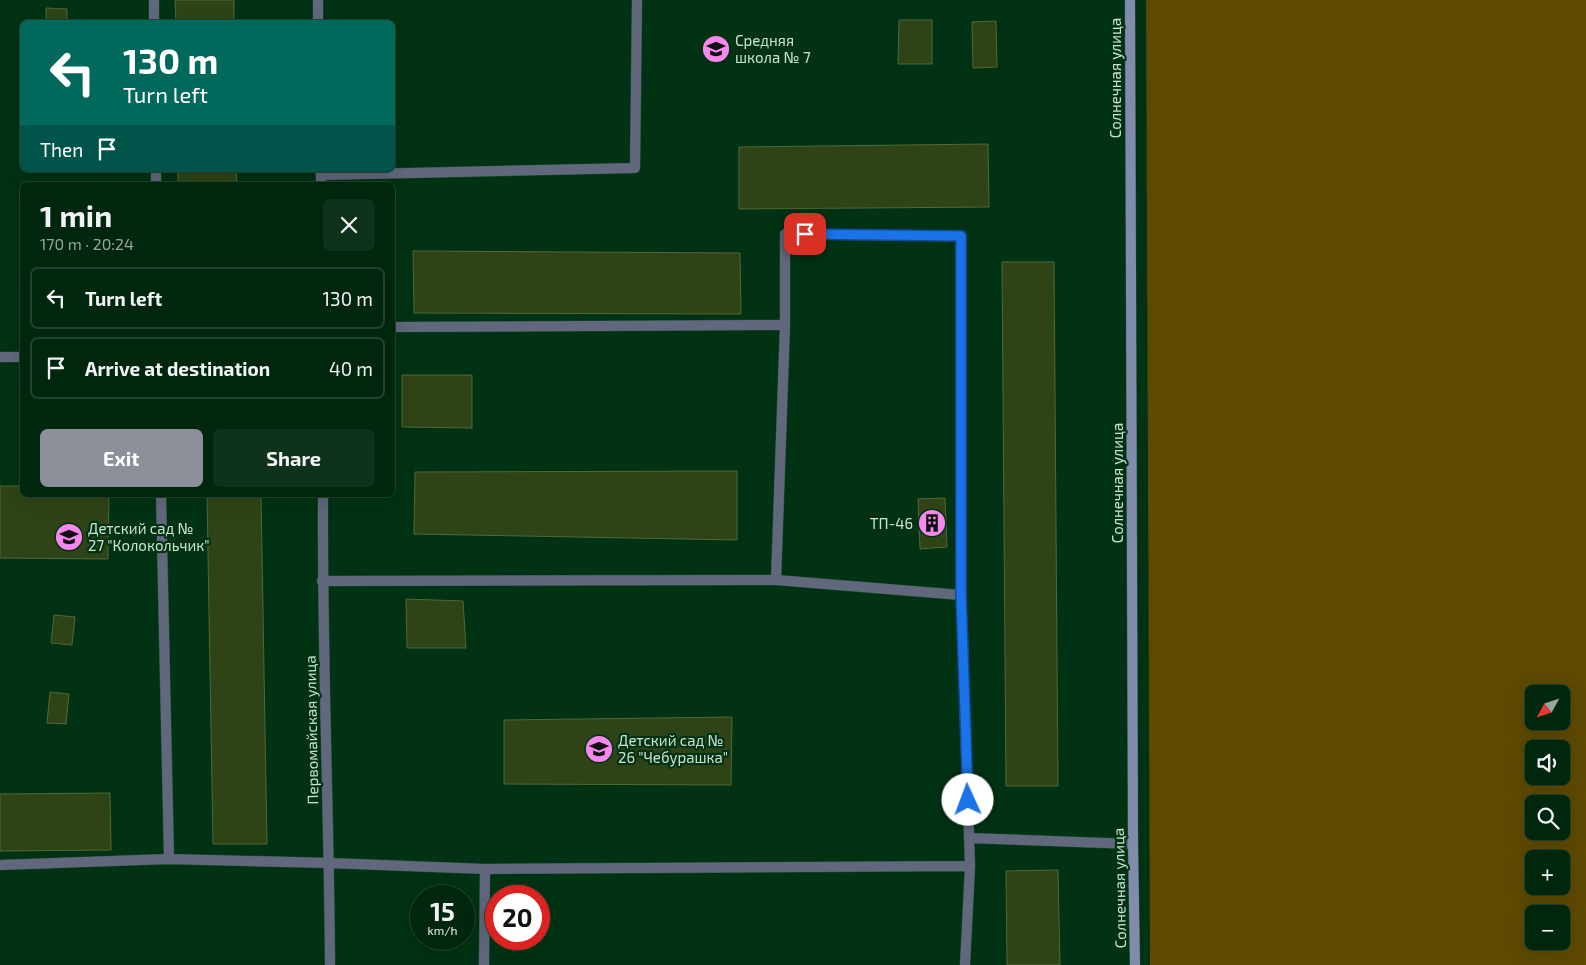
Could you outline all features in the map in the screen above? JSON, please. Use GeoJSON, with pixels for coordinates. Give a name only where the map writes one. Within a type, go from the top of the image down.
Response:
{"type":"FeatureCollection","features":[{"type":"Feature","properties":{"kind":"street"},"geometry":{"type":"LineString","coordinates":[[154,0],[154,20]]}},
{"type":"Feature","properties":{"kind":"street"},"geometry":{"type":"LineString","coordinates":[[318,0],[318,20]]}},
{"type":"Feature","properties":{"kind":"street"},"geometry":{"type":"LineString","coordinates":[[321,177],[634,168],[637,0]]}},
{"type":"Feature","properties":{"kind":"street","name":"Солнечная улица"},"geometry":{"type":"LineString","coordinates":[[1130,0],[1135,965]]}},
{"type":"Feature","properties":{"kind":"street"},"geometry":{"type":"LineString","coordinates":[[776,580],[785,325],[785,234],[961,236],[961,595],[970,866],[965,965]]}},
{"type":"Feature","properties":{"kind":"street"},"geometry":{"type":"LineString","coordinates":[[395,327],[785,325]]}},
{"type":"Feature","properties":{"kind":"street"},"geometry":{"type":"LineString","coordinates":[[0,357],[20,357]]}},
{"type":"Feature","properties":{"kind":"street"},"geometry":{"type":"LineString","coordinates":[[161,497],[169,859]]}},
{"type":"Feature","properties":{"kind":"street","name":"Первомайская улица"},"geometry":{"type":"LineString","coordinates":[[323,497],[322,581],[330,965]]}},
{"type":"Feature","properties":{"kind":"street"},"geometry":{"type":"LineString","coordinates":[[322,581],[776,580],[961,595]]}},
{"type":"Feature","properties":{"kind":"street"},"geometry":{"type":"LineString","coordinates":[[969,838],[1133,844]]}},
{"type":"Feature","properties":{"kind":"street"},"geometry":{"type":"LineString","coordinates":[[0,865],[169,859],[329,862],[485,869],[970,866]]}},
{"type":"Feature","properties":{"kind":"street"},"geometry":{"type":"LineString","coordinates":[[484,965],[485,869]]}},
{"type":"Feature","properties":{"kind":"shaded area"},"geometry":{"type":"Polygon","coordinates":[[[1146,0],[1586,0],[1586,965],[1150,965],[1146,0]]]}},
{"type":"Feature","properties":{"kind":"building"},"geometry":{"type":"Polygon","coordinates":[[[175,0],[234,0],[234,20],[176,20],[175,0]]]}},
{"type":"Feature","properties":{"kind":"building"},"geometry":{"type":"Polygon","coordinates":[[[46,8],[67,9],[67,20],[46,20],[46,8]]]}},
{"type":"Feature","properties":{"kind":"building"},"geometry":{"type":"Polygon","coordinates":[[[899,20],[932,20],[932,64],[898,64],[899,20]]]}},
{"type":"Feature","properties":{"kind":"building"},"geometry":{"type":"Polygon","coordinates":[[[996,21],[997,67],[973,68],[972,22],[996,21]]]}},
{"type":"Feature","properties":{"kind":"building"},"geometry":{"type":"Polygon","coordinates":[[[988,144],[989,207],[739,209],[739,147],[988,144]]]}},
{"type":"Feature","properties":{"kind":"building"},"geometry":{"type":"Polygon","coordinates":[[[178,172],[236,172],[237,182],[178,182],[178,172]]]}},
{"type":"Feature","properties":{"kind":"building"},"geometry":{"type":"Polygon","coordinates":[[[413,251],[740,253],[741,314],[414,313],[413,251]]]}},
{"type":"Feature","properties":{"kind":"building"},"geometry":{"type":"Polygon","coordinates":[[[1002,262],[1054,262],[1058,786],[1006,786],[1002,262]]]}},
{"type":"Feature","properties":{"kind":"building"},"geometry":{"type":"Polygon","coordinates":[[[402,375],[472,375],[472,428],[402,427],[402,375]]]}},
{"type":"Feature","properties":{"kind":"building"},"geometry":{"type":"Polygon","coordinates":[[[737,471],[737,540],[414,534],[415,472],[737,471]]]}},
{"type":"Feature","properties":{"kind":"building"},"geometry":{"type":"Polygon","coordinates":[[[0,486],[20,486],[20,497],[109,497],[108,559],[0,558],[0,486]]]}},
{"type":"Feature","properties":{"kind":"building"},"geometry":{"type":"Polygon","coordinates":[[[207,497],[261,497],[267,844],[213,844],[207,497]]]}},
{"type":"Feature","properties":{"kind":"building","name":"ТП-46"},"geometry":{"type":"Polygon","coordinates":[[[945,498],[947,547],[920,549],[918,499],[945,498]]]}},
{"type":"Feature","properties":{"kind":"building"},"geometry":{"type":"Polygon","coordinates":[[[406,599],[463,601],[466,648],[407,648],[406,599]]]}},
{"type":"Feature","properties":{"kind":"building"},"geometry":{"type":"Polygon","coordinates":[[[54,615],[75,617],[72,645],[51,643],[54,615]]]}},
{"type":"Feature","properties":{"kind":"building"},"geometry":{"type":"Polygon","coordinates":[[[50,692],[69,694],[66,724],[47,723],[50,692]]]}},
{"type":"Feature","properties":{"kind":"building"},"geometry":{"type":"Polygon","coordinates":[[[732,717],[731,785],[504,784],[504,720],[732,717]]]}},
{"type":"Feature","properties":{"kind":"building"},"geometry":{"type":"Polygon","coordinates":[[[110,793],[111,850],[0,851],[0,794],[110,793]]]}},
{"type":"Feature","properties":{"kind":"building"},"geometry":{"type":"Polygon","coordinates":[[[1058,870],[1060,965],[1007,965],[1006,871],[1058,870]]]}},
{"type":"Feature","properties":{"kind":"place","name":"Средняя школа № 7"},"geometry":{"type":"Point","coordinates":[716,49]}},
{"type":"Feature","properties":{"kind":"place","name":"ТП-46"},"geometry":{"type":"Point","coordinates":[932,523]}},
{"type":"Feature","properties":{"kind":"place","name":"Детский сад № 27 \"Колокольчик\""},"geometry":{"type":"Point","coordinates":[69,537]}},
{"type":"Feature","properties":{"kind":"place","name":"Детский сад № 26 \"Чебурашка\""},"geometry":{"type":"Point","coordinates":[599,749]}},
{"type":"Feature","properties":{"kind":"route"},"geometry":{"type":"LineString","coordinates":[[805,234],[961,236],[961,595],[968,800]]}}]}
